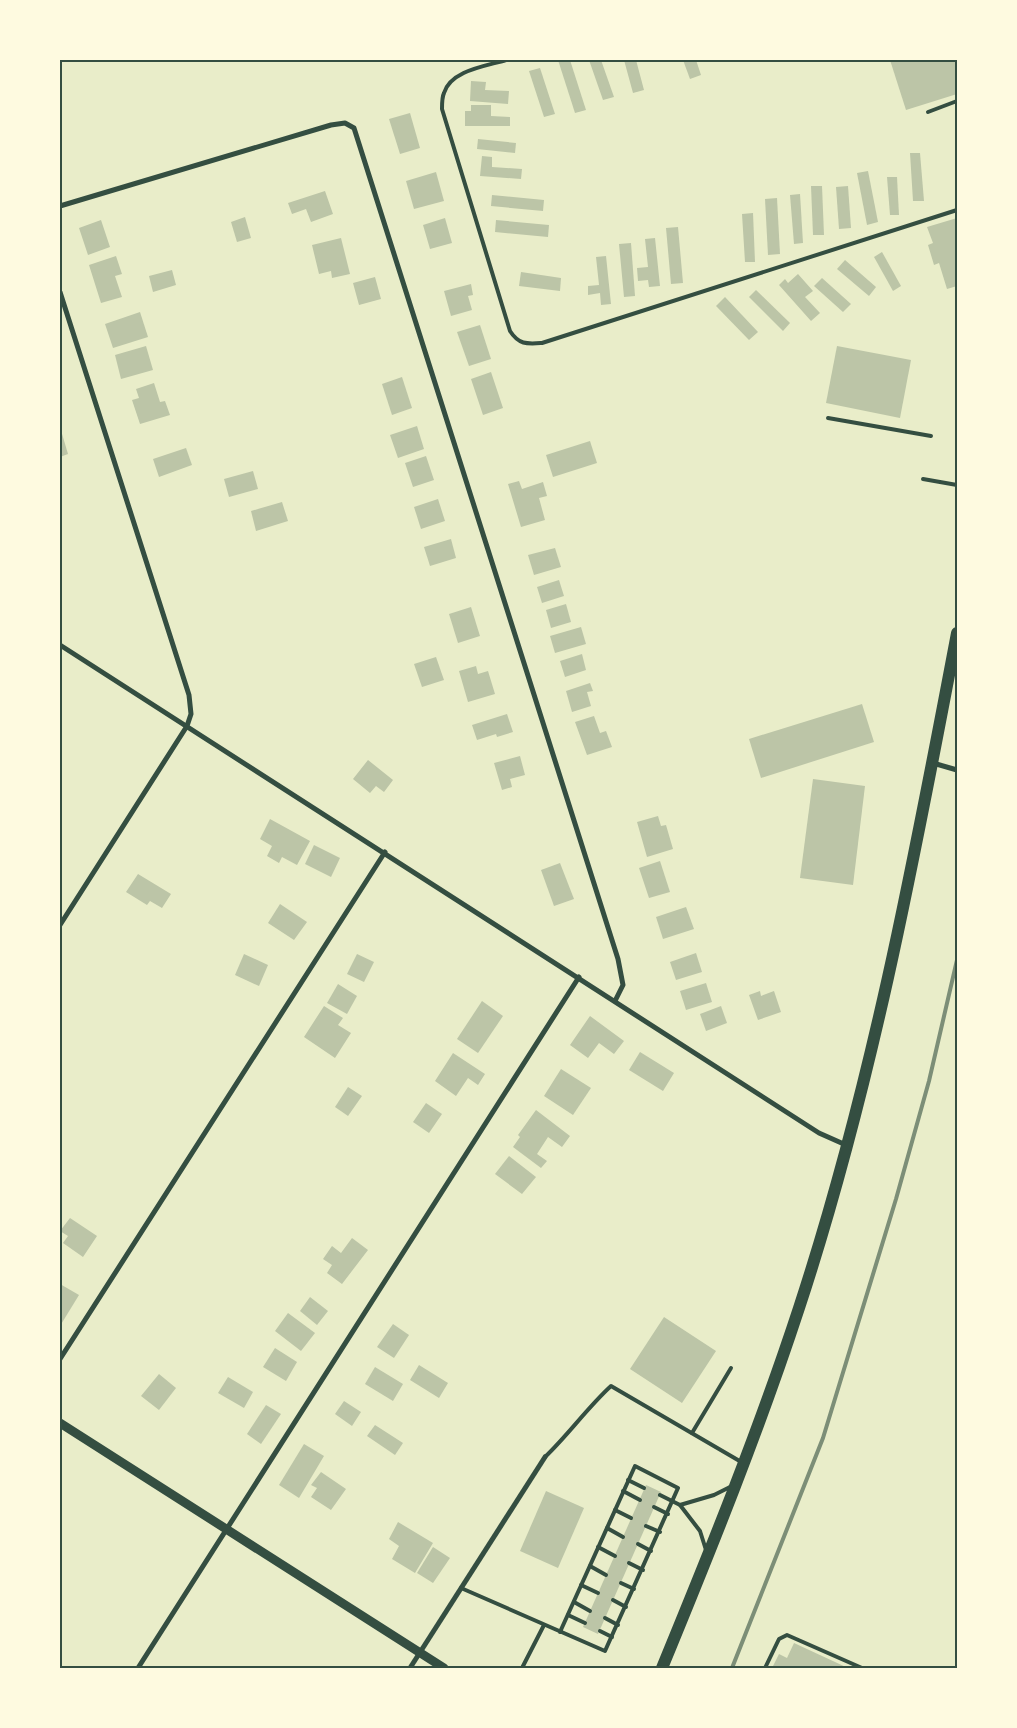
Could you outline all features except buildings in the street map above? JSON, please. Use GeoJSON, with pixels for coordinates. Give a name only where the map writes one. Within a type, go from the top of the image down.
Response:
{"type":"FeatureCollection","features":[{"type":"Feature","properties":{"kind":"main road"},"geometry":{"type":"LineString","coordinates":[[662,1668],[737,1483],[799,1308],[846,1146],[894,946],[957,633]]}},
{"type":"Feature","properties":{"kind":"street"},"geometry":{"type":"LineString","coordinates":[[60,206],[331,125],[345,123],[350,125],[359,138],[618,959],[622,985],[615,1001]]}},
{"type":"Feature","properties":{"kind":"street"},"geometry":{"type":"LineString","coordinates":[[60,292],[188,695],[191,714],[187,726],[60,925]]}},
{"type":"Feature","properties":{"kind":"street"},"geometry":{"type":"LineString","coordinates":[[60,645],[385,852],[819,1133],[846,1146]]}},
{"type":"Feature","properties":{"kind":"street"},"geometry":{"type":"LineString","coordinates":[[932,763],[957,770]]}},
{"type":"Feature","properties":{"kind":"street"},"geometry":{"type":"LineString","coordinates":[[60,1359],[385,852]]}},
{"type":"Feature","properties":{"kind":"street"},"geometry":{"type":"LineString","coordinates":[[138,1668],[579,977]]}},
{"type":"Feature","properties":{"kind":"street"},"geometry":{"type":"LineString","coordinates":[[60,1423],[419,1654],[444,1668]]}},
{"type":"Feature","properties":{"kind":"street"},"geometry":{"type":"LineString","coordinates":[[410,1668],[545,1457]]}},
{"type":"Feature","properties":{"kind":"lane"},"geometry":{"type":"LineString","coordinates":[[506,60],[465,73],[452,81],[444,91],[442,109],[510,331],[516,340],[525,344],[542,343],[957,210]]}},
{"type":"Feature","properties":{"kind":"lane"},"geometry":{"type":"LineString","coordinates":[[928,112],[957,101]]}},
{"type":"Feature","properties":{"kind":"lane"},"geometry":{"type":"LineString","coordinates":[[828,418],[931,436]]}},
{"type":"Feature","properties":{"kind":"lane"},"geometry":{"type":"LineString","coordinates":[[923,479],[957,485]]}},
{"type":"Feature","properties":{"kind":"lane"},"geometry":{"type":"LineString","coordinates":[[692,1433],[731,1368]]}},
{"type":"Feature","properties":{"kind":"lane"},"geometry":{"type":"LineString","coordinates":[[545,1457],[573,1429],[587,1409],[611,1386],[744,1464]]}},
{"type":"Feature","properties":{"kind":"lane"},"geometry":{"type":"LineString","coordinates":[[461,1588],[544,1625],[560,1632],[605,1651],[674,1502],[678,1488],[635,1466],[560,1632]]}},
{"type":"Feature","properties":{"kind":"lane"},"geometry":{"type":"LineString","coordinates":[[628,1480],[644,1488]]}},
{"type":"Feature","properties":{"kind":"lane"},"geometry":{"type":"LineString","coordinates":[[680,1505],[714,1495],[737,1483]]}},
{"type":"Feature","properties":{"kind":"lane"},"geometry":{"type":"LineString","coordinates":[[623,1491],[640,1500]]}},
{"type":"Feature","properties":{"kind":"lane"},"geometry":{"type":"LineString","coordinates":[[660,1495],[680,1505],[700,1531],[708,1557]]}},
{"type":"Feature","properties":{"kind":"lane"},"geometry":{"type":"LineString","coordinates":[[654,1507],[668,1514]]}},
{"type":"Feature","properties":{"kind":"lane"},"geometry":{"type":"LineString","coordinates":[[615,1510],[631,1518]]}},
{"type":"Feature","properties":{"kind":"lane"},"geometry":{"type":"LineString","coordinates":[[646,1526],[660,1532]]}},
{"type":"Feature","properties":{"kind":"lane"},"geometry":{"type":"LineString","coordinates":[[606,1528],[623,1537]]}},
{"type":"Feature","properties":{"kind":"lane"},"geometry":{"type":"LineString","coordinates":[[638,1544],[651,1551]]}},
{"type":"Feature","properties":{"kind":"lane"},"geometry":{"type":"LineString","coordinates":[[598,1547],[614,1556]]}},
{"type":"Feature","properties":{"kind":"lane"},"geometry":{"type":"LineString","coordinates":[[630,1563],[643,1570]]}},
{"type":"Feature","properties":{"kind":"lane"},"geometry":{"type":"LineString","coordinates":[[590,1566],[606,1575]]}},
{"type":"Feature","properties":{"kind":"lane"},"geometry":{"type":"LineString","coordinates":[[621,1583],[634,1589]]}},
{"type":"Feature","properties":{"kind":"lane"},"geometry":{"type":"LineString","coordinates":[[581,1584],[598,1593]]}},
{"type":"Feature","properties":{"kind":"lane"},"geometry":{"type":"LineString","coordinates":[[613,1600],[626,1606]]}},
{"type":"Feature","properties":{"kind":"lane"},"geometry":{"type":"LineString","coordinates":[[574,1602],[590,1610]]}},
{"type":"Feature","properties":{"kind":"lane"},"geometry":{"type":"LineString","coordinates":[[568,1615],[584,1623]]}},
{"type":"Feature","properties":{"kind":"lane"},"geometry":{"type":"LineString","coordinates":[[605,1618],[618,1625]]}},
{"type":"Feature","properties":{"kind":"lane"},"geometry":{"type":"LineString","coordinates":[[522,1668],[544,1625]]}},
{"type":"Feature","properties":{"kind":"lane"},"geometry":{"type":"LineString","coordinates":[[600,1631],[612,1637]]}},
{"type":"Feature","properties":{"kind":"lane"},"geometry":{"type":"LineString","coordinates":[[765,1668],[779,1639],[787,1635],[862,1668]]}},
{"type":"Feature","properties":{"kind":"railway"},"geometry":{"type":"LineString","coordinates":[[732,1668],[823,1438],[896,1199],[929,1081],[957,960]]}}]}
